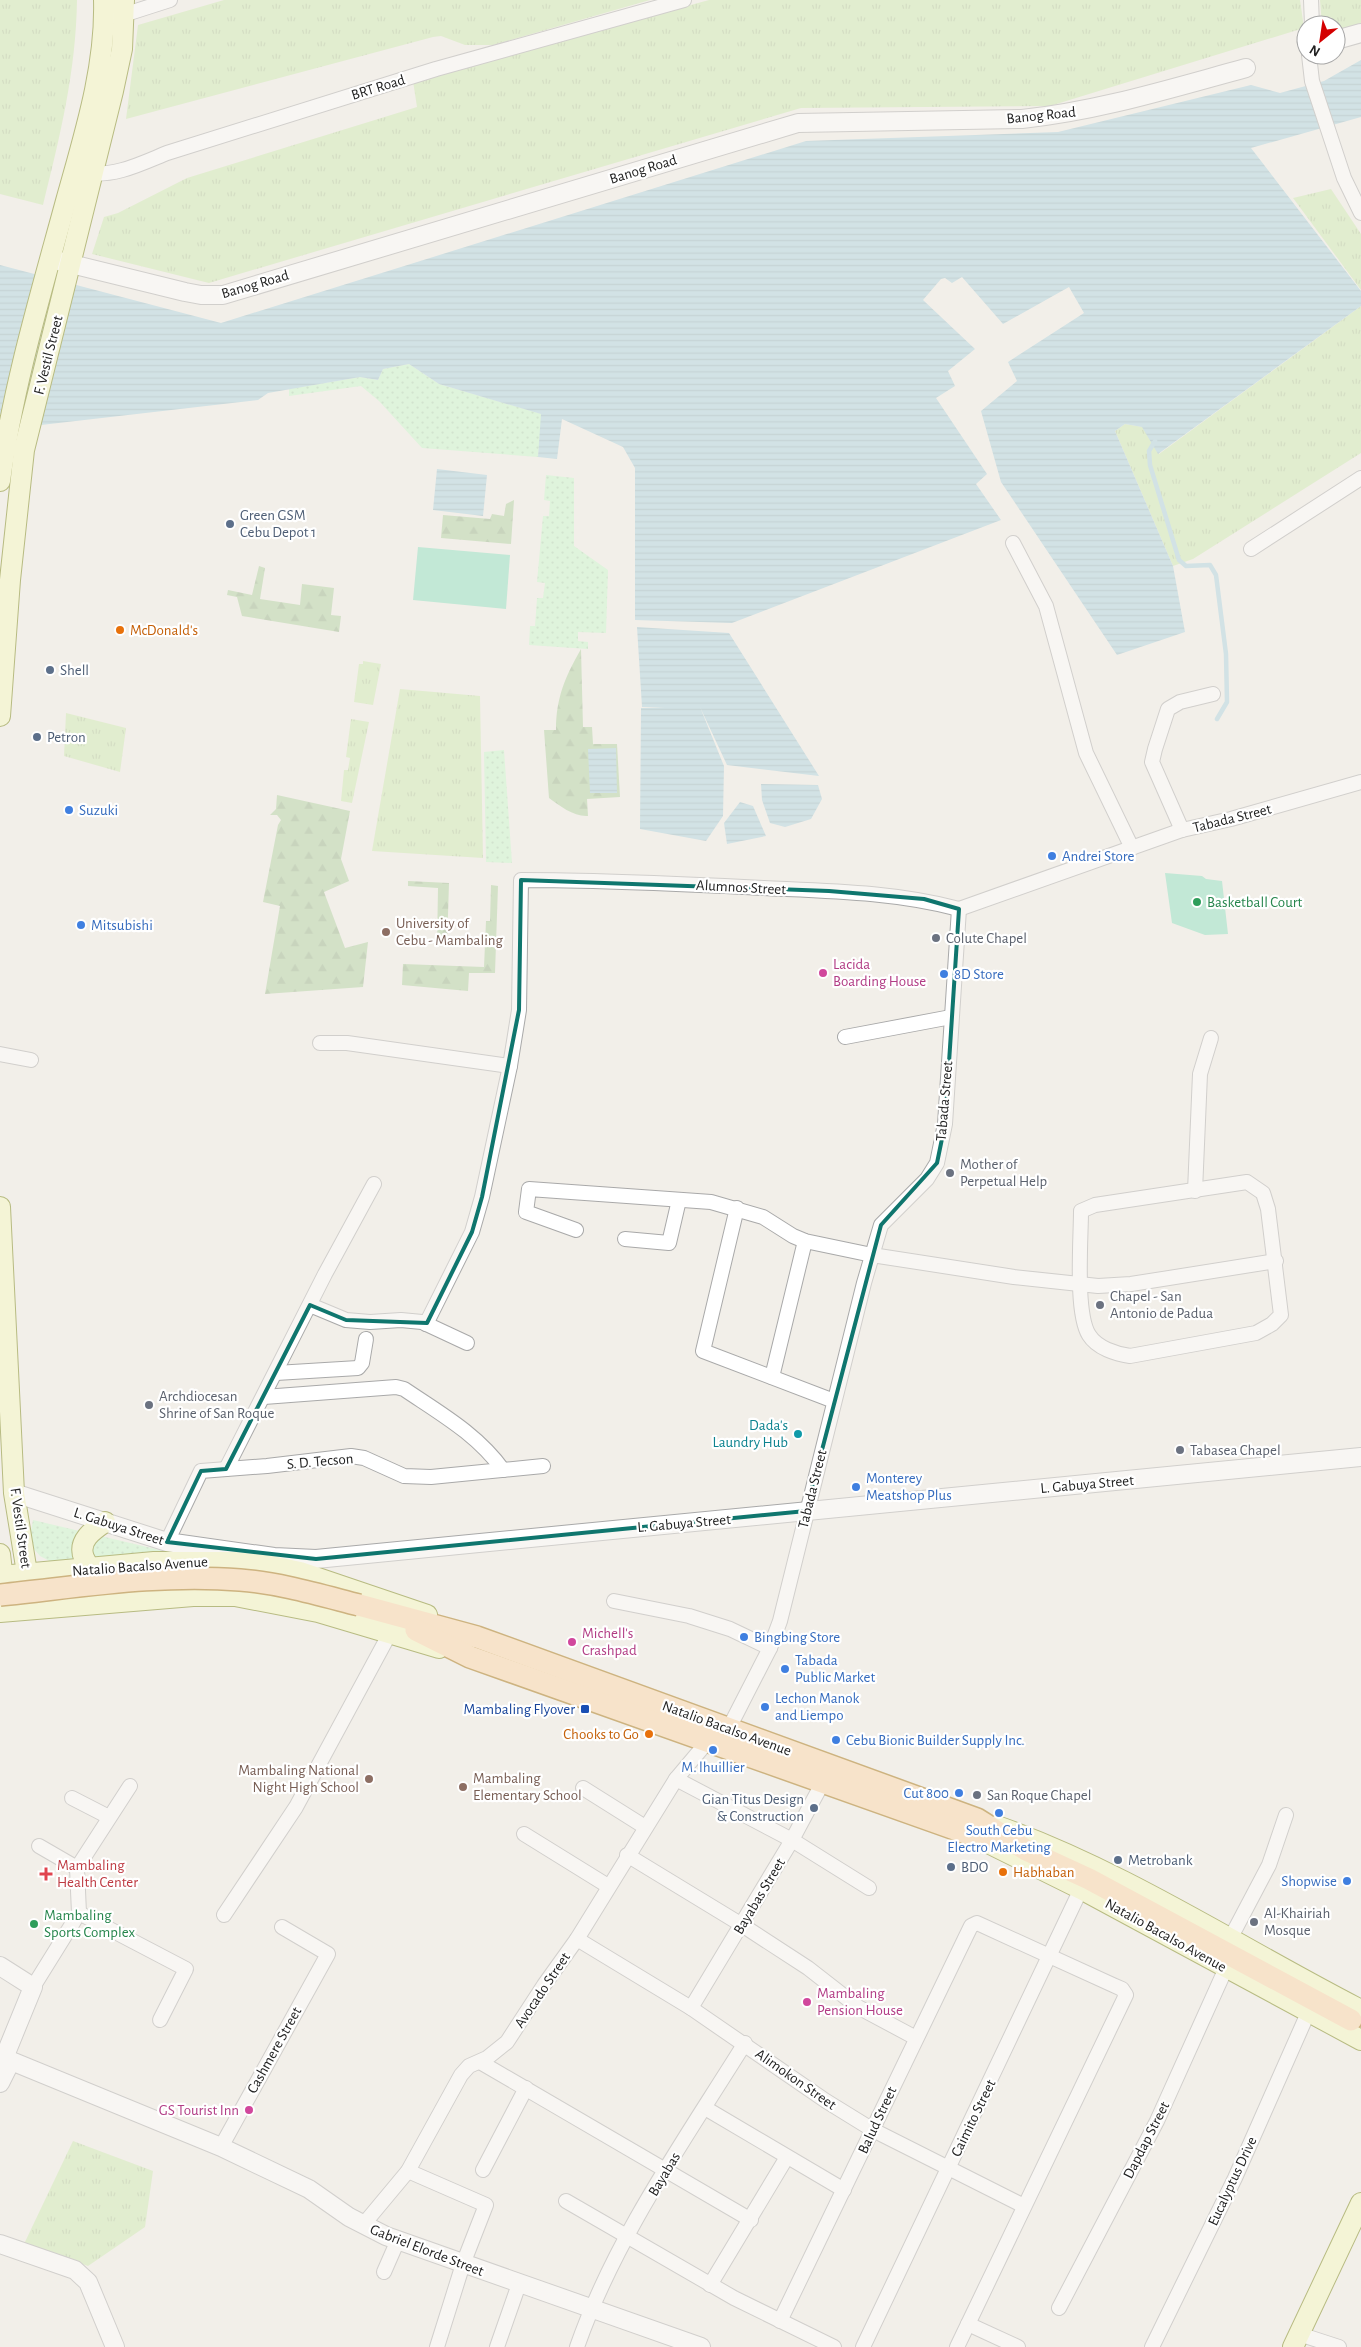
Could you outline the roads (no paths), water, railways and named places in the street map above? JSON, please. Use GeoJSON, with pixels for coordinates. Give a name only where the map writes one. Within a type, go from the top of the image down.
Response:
{"type":"FeatureCollection","features":[{"type":"Feature","properties":{"kind":"main road","name":"F. Vestil Street"},"geometry":{"type":"LineString","coordinates":[[0,716],[17,498],[24,450],[69,273],[104,20],[104,0]]}},
{"type":"Feature","properties":{"kind":"main road","name":"F. Vestil Street"},"geometry":{"type":"LineString","coordinates":[[0,482],[10,417],[48,268],[84,173],[122,49],[124,7]]}},
{"type":"Feature","properties":{"kind":"main road","name":"F. Vestil Street"},"geometry":{"type":"LineString","coordinates":[[0,1208],[7,1490],[34,1609]]}},
{"type":"Feature","properties":{"kind":"main road"},"geometry":{"type":"LineString","coordinates":[[74,1606],[90,1591],[92,1584],[90,1569],[84,1556],[84,1542],[91,1532],[105,1522]]}},
{"type":"Feature","properties":{"kind":"main road","name":"F. Vestil Street"},"geometry":{"type":"LineString","coordinates":[[0,1554],[2,1594]]}},
{"type":"Feature","properties":{"kind":"main road","name":"Natalio Bacalso Avenue"},"geometry":{"type":"LineString","coordinates":[[1356,2015],[1089,1878],[973,1826],[729,1728],[477,1637],[422,1612],[347,1586],[300,1572],[267,1565],[189,1560],[27,1573],[2,1594],[34,1609],[193,1596],[235,1596],[318,1612],[390,1632],[470,1657],[823,1782],[973,1826],[1035,1840],[1092,1865],[1230,1939],[1356,2015]]}},
{"type":"Feature","properties":{"kind":"main road"},"geometry":{"type":"LineString","coordinates":[[2,1594],[182,1578],[240,1580],[293,1588],[359,1605]]}},
{"type":"Feature","properties":{"kind":"main road","name":"Natalio Bacalso Avenue"},"geometry":{"type":"LineString","coordinates":[[359,1605],[477,1637]]}},
{"type":"Feature","properties":{"kind":"main road","name":"Natalio Bacalso Avenue"},"geometry":{"type":"LineString","coordinates":[[359,1605],[413,1628],[470,1657]]}},
{"type":"Feature","properties":{"kind":"main road","name":"Natalio Bacalso Avenue"},"geometry":{"type":"LineString","coordinates":[[973,1826],[1026,1860],[1361,2040]]}},
{"type":"Feature","properties":{"kind":"main road"},"geometry":{"type":"LineString","coordinates":[[1296,2341],[1361,2203]]}},
{"type":"Feature","properties":{"kind":"street"},"geometry":{"type":"LineString","coordinates":[[104,20],[124,7],[170,0]]}},
{"type":"Feature","properties":{"kind":"street","name":"BRT Road"},"geometry":{"type":"LineString","coordinates":[[84,173],[128,169],[167,153],[436,69],[684,0]]}},
{"type":"Feature","properties":{"kind":"street"},"geometry":{"type":"LineString","coordinates":[[1311,0],[1312,15]]}},
{"type":"Feature","properties":{"kind":"street"},"geometry":{"type":"LineString","coordinates":[[1346,37],[1361,33]]}},
{"type":"Feature","properties":{"kind":"street"},"geometry":{"type":"LineString","coordinates":[[1310,65],[1312,81],[1344,178],[1361,213]]}},
{"type":"Feature","properties":{"kind":"street","name":"Banog Road"},"geometry":{"type":"LineString","coordinates":[[48,268],[193,294],[224,295],[798,123],[1022,119],[1048,116],[1114,104],[1246,68]]}},
{"type":"Feature","properties":{"kind":"street"},"geometry":{"type":"LineString","coordinates":[[1251,549],[1361,478]]}},
{"type":"Feature","properties":{"kind":"street"},"geometry":{"type":"LineString","coordinates":[[1014,543],[1046,606],[1086,753],[1132,848]]}},
{"type":"Feature","properties":{"kind":"street"},"geometry":{"type":"LineString","coordinates":[[1182,830],[1152,762],[1168,709],[1180,702],[1213,694]]}},
{"type":"Feature","properties":{"kind":"street","name":"Tabada Street"},"geometry":{"type":"LineString","coordinates":[[729,1728],[770,1648],[780,1621],[834,1401],[881,1225],[926,1179],[937,1163],[945,1124],[959,909],[1182,830],[1231,819],[1361,782]]}},
{"type":"Feature","properties":{"kind":"street","name":"Alumnos Street"},"geometry":{"type":"LineString","coordinates":[[510,1066],[519,1010],[521,880],[603,880],[829,891],[924,900],[959,909]]}},
{"type":"Feature","properties":{"kind":"street"},"geometry":{"type":"LineString","coordinates":[[845,1037],[951,1017]]}},
{"type":"Feature","properties":{"kind":"street"},"geometry":{"type":"LineString","coordinates":[[1195,1191],[1200,1074],[1211,1038]]}},
{"type":"Feature","properties":{"kind":"street"},"geometry":{"type":"LineString","coordinates":[[320,1043],[347,1043],[510,1066],[482,1197],[472,1232],[426,1324]]}},
{"type":"Feature","properties":{"kind":"street"},"geometry":{"type":"LineString","coordinates":[[0,1054],[31,1060]]}},
{"type":"Feature","properties":{"kind":"street"},"geometry":{"type":"LineString","coordinates":[[1247,1182],[1263,1193],[1268,1208],[1276,1261],[1282,1315],[1272,1324],[1256,1333],[1130,1356],[1116,1354],[1090,1336],[1084,1322],[1081,1283],[1081,1211],[1095,1205],[1247,1182]]}},
{"type":"Feature","properties":{"kind":"street"},"geometry":{"type":"LineString","coordinates":[[226,1469],[374,1184]]}},
{"type":"Feature","properties":{"kind":"street"},"geometry":{"type":"LineString","coordinates":[[576,1230],[526,1212],[529,1189],[711,1202],[763,1217],[793,1236],[805,1241],[872,1255],[1014,1278],[1098,1286],[1131,1284],[1276,1261]]}},
{"type":"Feature","properties":{"kind":"street"},"geometry":{"type":"LineString","coordinates":[[625,1239],[669,1244],[679,1200]]}},
{"type":"Feature","properties":{"kind":"street"},"geometry":{"type":"LineString","coordinates":[[736,1208],[703,1351],[834,1401]]}},
{"type":"Feature","properties":{"kind":"street"},"geometry":{"type":"LineString","coordinates":[[772,1377],[805,1241]]}},
{"type":"Feature","properties":{"kind":"street"},"geometry":{"type":"LineString","coordinates":[[310,1305],[346,1320],[370,1322],[401,1320],[426,1324],[467,1343]]}},
{"type":"Feature","properties":{"kind":"street"},"geometry":{"type":"LineString","coordinates":[[276,1373],[358,1368],[362,1363],[366,1339]]}},
{"type":"Feature","properties":{"kind":"street"},"geometry":{"type":"LineString","coordinates":[[264,1397],[396,1387],[404,1389],[463,1429],[489,1450],[503,1470]]}},
{"type":"Feature","properties":{"kind":"street","name":"S. D. Tecson"},"geometry":{"type":"LineString","coordinates":[[167,1542],[200,1471],[351,1456],[364,1458],[404,1476],[431,1477],[543,1466]]}},
{"type":"Feature","properties":{"kind":"street","name":"L. Gabuya Street"},"geometry":{"type":"LineString","coordinates":[[7,1490],[167,1542],[274,1557],[316,1559],[1361,1457]]}},
{"type":"Feature","properties":{"kind":"street"},"geometry":{"type":"LineString","coordinates":[[614,1600],[688,1616],[730,1629],[770,1648]]}},
{"type":"Feature","properties":{"kind":"street"},"geometry":{"type":"LineString","coordinates":[[224,1915],[296,1807],[390,1632]]}},
{"type":"Feature","properties":{"kind":"street","name":"Avocado Street"},"geometry":{"type":"LineString","coordinates":[[363,2225],[408,2171],[461,2075],[469,2066],[480,2062],[507,2042],[577,1939],[627,1855],[676,1779],[708,1741]]}},
{"type":"Feature","properties":{"kind":"street"},"geometry":{"type":"LineString","coordinates":[[676,1779],[792,1840],[869,1888]]}},
{"type":"Feature","properties":{"kind":"street","name":"Bayabas Street"},"geometry":{"type":"LineString","coordinates":[[691,2008],[792,1840],[823,1782]]}},
{"type":"Feature","properties":{"kind":"street"},"geometry":{"type":"LineString","coordinates":[[0,2083],[5,2058],[33,1987],[79,1913],[77,1868],[130,1786]]}},
{"type":"Feature","properties":{"kind":"street"},"geometry":{"type":"LineString","coordinates":[[583,1788],[645,1827]]}},
{"type":"Feature","properties":{"kind":"street"},"geometry":{"type":"LineString","coordinates":[[72,1798],[109,1817]]}},
{"type":"Feature","properties":{"kind":"street"},"geometry":{"type":"LineString","coordinates":[[1230,1939],[1268,1864],[1286,1815]]}},
{"type":"Feature","properties":{"kind":"street"},"geometry":{"type":"LineString","coordinates":[[524,1834],[608,1886]]}},
{"type":"Feature","properties":{"kind":"street"},"geometry":{"type":"LineString","coordinates":[[39,1846],[77,1868]]}},
{"type":"Feature","properties":{"kind":"street"},"geometry":{"type":"LineString","coordinates":[[627,1855],[742,1925],[808,1968],[858,2006],[916,2038]]}},
{"type":"Feature","properties":{"kind":"street","name":"Caimito Street"},"geometry":{"type":"LineString","coordinates":[[863,2347],[1081,1889]]}},
{"type":"Feature","properties":{"kind":"street"},"geometry":{"type":"LineString","coordinates":[[79,1913],[186,1969],[160,2020]]}},
{"type":"Feature","properties":{"kind":"street","name":"Balud Street"},"geometry":{"type":"LineString","coordinates":[[780,2321],[971,1926],[977,1922],[1051,1955]]}},
{"type":"Feature","properties":{"kind":"street","name":"Cashmere Street"},"geometry":{"type":"LineString","coordinates":[[221,2147],[328,1954],[282,1927]]}},
{"type":"Feature","properties":{"kind":"street","name":"Alimokon Street"},"geometry":{"type":"LineString","coordinates":[[577,1939],[691,2008],[745,2043],[826,2101],[873,2130],[1024,2206]]}},
{"type":"Feature","properties":{"kind":"street"},"geometry":{"type":"LineString","coordinates":[[957,2347],[1024,2206],[1078,2099],[1126,1995],[1122,1990],[1051,1955]]}},
{"type":"Feature","properties":{"kind":"street"},"geometry":{"type":"LineString","coordinates":[[0,1966],[33,1987]]}},
{"type":"Feature","properties":{"kind":"street","name":"Dapdap Street"},"geometry":{"type":"LineString","coordinates":[[1059,2308],[1157,2121],[1226,1968]]}},
{"type":"Feature","properties":{"kind":"street","name":"Eucalyptus Drive"},"geometry":{"type":"LineString","coordinates":[[1152,2347],[1235,2178],[1308,2013]]}},
{"type":"Feature","properties":{"kind":"street","name":"Bayabas"},"geometry":{"type":"LineString","coordinates":[[577,2347],[591,2308],[627,2236],[745,2043]]}},
{"type":"Feature","properties":{"kind":"street","name":"Gabriel Elorde Street"},"geometry":{"type":"LineString","coordinates":[[5,2058],[221,2147],[309,2188],[363,2225],[398,2240],[701,2347]]}},
{"type":"Feature","properties":{"kind":"street"},"geometry":{"type":"LineString","coordinates":[[480,2062],[750,2220]]}},
{"type":"Feature","properties":{"kind":"street"},"geometry":{"type":"LineString","coordinates":[[483,2170],[526,2088]]}},
{"type":"Feature","properties":{"kind":"street"},"geometry":{"type":"LineString","coordinates":[[705,2108],[844,2190]]}},
{"type":"Feature","properties":{"kind":"street"},"geometry":{"type":"LineString","coordinates":[[710,2285],[787,2157]]}},
{"type":"Feature","properties":{"kind":"street"},"geometry":{"type":"LineString","coordinates":[[408,2171],[486,2205],[463,2264],[437,2347]]}},
{"type":"Feature","properties":{"kind":"street"},"geometry":{"type":"LineString","coordinates":[[566,2201],[710,2285],[834,2347]]}},
{"type":"Feature","properties":{"kind":"street"},"geometry":{"type":"LineString","coordinates":[[384,2272],[398,2240]]}},
{"type":"Feature","properties":{"kind":"street"},"geometry":{"type":"LineString","coordinates":[[0,2244],[75,2270],[88,2282],[115,2347]]}},
{"type":"Feature","properties":{"kind":"street"},"geometry":{"type":"LineString","coordinates":[[497,2347],[519,2284]]}},
{"type":"Feature","properties":{"kind":"street"},"geometry":{"type":"LineString","coordinates":[[968,2324],[1018,2347]]}},
{"type":"Feature","properties":{"kind":"street"},"geometry":{"type":"LineString","coordinates":[[1296,2341],[1340,2347]]}},
{"type":"Feature","properties":{"kind":"water"},"geometry":{"type":"Polygon","coordinates":[[[1361,60],[1361,117],[1251,148],[1361,291],[1361,306],[1158,454],[1142,427],[1125,424],[1115,431],[1173,566],[1185,632],[1117,655],[1001,482],[981,411],[1017,381],[1008,362],[1084,313],[1069,287],[1003,324],[962,277],[952,283],[945,278],[941,279],[923,300],[975,349],[948,371],[955,386],[936,398],[987,474],[976,484],[1001,520],[732,623],[635,620],[635,468],[623,447],[562,419],[557,459],[538,457],[541,414],[439,384],[409,364],[383,369],[378,380],[360,377],[268,393],[258,400],[41,425],[0,414],[0,265],[221,323],[806,141],[1058,132],[1251,85],[1280,93],[1324,81],[1361,60]]]}},
{"type":"Feature","properties":{"kind":"water"},"geometry":{"type":"Polygon","coordinates":[[[437,469],[487,475],[483,516],[433,510],[437,469]]]}},
{"type":"Feature","properties":{"kind":"water"},"geometry":{"type":"Polygon","coordinates":[[[637,627],[729,633],[819,776],[727,765],[700,707],[724,766],[723,816],[706,841],[640,829],[641,708],[665,708],[642,707],[637,627]]]}},
{"type":"Feature","properties":{"kind":"water"},"geometry":{"type":"Polygon","coordinates":[[[616,748],[617,793],[590,793],[588,749],[616,748]]]}},
{"type":"Feature","properties":{"kind":"water"},"geometry":{"type":"Polygon","coordinates":[[[761,784],[818,785],[822,799],[811,819],[785,827],[770,823],[762,800],[761,784]]]}},
{"type":"Feature","properties":{"kind":"water"},"geometry":{"type":"Polygon","coordinates":[[[740,802],[753,806],[766,836],[727,844],[724,823],[740,802]]]}},
{"type":"Feature","properties":{"kind":"waterway"},"geometry":{"type":"LineString","coordinates":[[1155,441],[1149,451],[1150,465],[1179,560],[1186,566],[1210,565],[1216,575],[1226,654],[1227,702],[1217,719]]}},
{"type":"Feature","properties":{"kind":"place","name":"Green GSM Cebu Depot 1"},"geometry":{"type":"Point","coordinates":[230,524]}},
{"type":"Feature","properties":{"kind":"place","name":"McDonald's"},"geometry":{"type":"Point","coordinates":[120,630]}},
{"type":"Feature","properties":{"kind":"place","name":"Shell"},"geometry":{"type":"Point","coordinates":[50,670]}},
{"type":"Feature","properties":{"kind":"place","name":"Petron"},"geometry":{"type":"Point","coordinates":[37,737]}},
{"type":"Feature","properties":{"kind":"place","name":"Suzuki"},"geometry":{"type":"Point","coordinates":[69,810]}},
{"type":"Feature","properties":{"kind":"place","name":"Andrei Store"},"geometry":{"type":"Point","coordinates":[1052,856]}},
{"type":"Feature","properties":{"kind":"place","name":"Basketball Court"},"geometry":{"type":"Point","coordinates":[1197,902]}},
{"type":"Feature","properties":{"kind":"place","name":"Mitsubishi"},"geometry":{"type":"Point","coordinates":[81,925]}},
{"type":"Feature","properties":{"kind":"place","name":"University of Cebu - Mambaling"},"geometry":{"type":"Point","coordinates":[386,932]}},
{"type":"Feature","properties":{"kind":"place","name":"Colute Chapel"},"geometry":{"type":"Point","coordinates":[936,938]}},
{"type":"Feature","properties":{"kind":"place","name":"Lacida Boarding House"},"geometry":{"type":"Point","coordinates":[823,973]}},
{"type":"Feature","properties":{"kind":"place","name":"8D Store"},"geometry":{"type":"Point","coordinates":[944,974]}},
{"type":"Feature","properties":{"kind":"place","name":"Mother of Perpetual Help"},"geometry":{"type":"Point","coordinates":[950,1173]}},
{"type":"Feature","properties":{"kind":"place","name":"Chapel - San Antonio de Padua"},"geometry":{"type":"Point","coordinates":[1100,1305]}},
{"type":"Feature","properties":{"kind":"place","name":"Archdiocesan Shrine of San Roque"},"geometry":{"type":"Point","coordinates":[149,1405]}},
{"type":"Feature","properties":{"kind":"place","name":"Dada's Laundry Hub"},"geometry":{"type":"Point","coordinates":[798,1434]}},
{"type":"Feature","properties":{"kind":"place","name":"Tabasea Chapel"},"geometry":{"type":"Point","coordinates":[1180,1450]}},
{"type":"Feature","properties":{"kind":"place","name":"Monterey Meatshop Plus"},"geometry":{"type":"Point","coordinates":[856,1487]}},
{"type":"Feature","properties":{"kind":"place","name":"Bingbing Store"},"geometry":{"type":"Point","coordinates":[744,1637]}},
{"type":"Feature","properties":{"kind":"place","name":"Michell's Crashpad"},"geometry":{"type":"Point","coordinates":[572,1642]}},
{"type":"Feature","properties":{"kind":"place","name":"Tabada Public Market"},"geometry":{"type":"Point","coordinates":[785,1669]}},
{"type":"Feature","properties":{"kind":"place","name":"Lechon Manok and Liempo"},"geometry":{"type":"Point","coordinates":[765,1707]}},
{"type":"Feature","properties":{"kind":"place","name":"Mambaling Flyover"},"geometry":{"type":"Point","coordinates":[585,1709]}},
{"type":"Feature","properties":{"kind":"place","name":"Chooks to Go"},"geometry":{"type":"Point","coordinates":[649,1734]}},
{"type":"Feature","properties":{"kind":"place","name":"Cebu Bionic Builder Supply Inc."},"geometry":{"type":"Point","coordinates":[836,1740]}},
{"type":"Feature","properties":{"kind":"place","name":"M. lhuillier"},"geometry":{"type":"Point","coordinates":[713,1750]}},
{"type":"Feature","properties":{"kind":"place","name":"Mambaling National Night High School"},"geometry":{"type":"Point","coordinates":[369,1779]}},
{"type":"Feature","properties":{"kind":"place","name":"Mambaling Elementary School"},"geometry":{"type":"Point","coordinates":[463,1787]}},
{"type":"Feature","properties":{"kind":"place","name":"Cut 800"},"geometry":{"type":"Point","coordinates":[959,1793]}},
{"type":"Feature","properties":{"kind":"place","name":"San Roque Chapel"},"geometry":{"type":"Point","coordinates":[977,1795]}},
{"type":"Feature","properties":{"kind":"place","name":"Gian Titus Design & Construction"},"geometry":{"type":"Point","coordinates":[814,1808]}},
{"type":"Feature","properties":{"kind":"place","name":"South Cebu Electro Marketing"},"geometry":{"type":"Point","coordinates":[999,1813]}},
{"type":"Feature","properties":{"kind":"place","name":"Metrobank"},"geometry":{"type":"Point","coordinates":[1118,1860]}},
{"type":"Feature","properties":{"kind":"place","name":"BDO"},"geometry":{"type":"Point","coordinates":[951,1867]}},
{"type":"Feature","properties":{"kind":"place","name":"Habhaban"},"geometry":{"type":"Point","coordinates":[1003,1872]}},
{"type":"Feature","properties":{"kind":"place","name":"Mambaling Health Center"},"geometry":{"type":"Point","coordinates":[46,1874]}},
{"type":"Feature","properties":{"kind":"place","name":"Shopwise"},"geometry":{"type":"Point","coordinates":[1347,1881]}},
{"type":"Feature","properties":{"kind":"place","name":"Al-Khairiah Mosque"},"geometry":{"type":"Point","coordinates":[1254,1922]}},
{"type":"Feature","properties":{"kind":"place","name":"Mambaling Sports Complex"},"geometry":{"type":"Point","coordinates":[34,1924]}},
{"type":"Feature","properties":{"kind":"place","name":"Mambaling Pension House"},"geometry":{"type":"Point","coordinates":[807,2002]}},
{"type":"Feature","properties":{"kind":"place","name":"GS Tourist Inn"},"geometry":{"type":"Point","coordinates":[249,2110]}}]}
